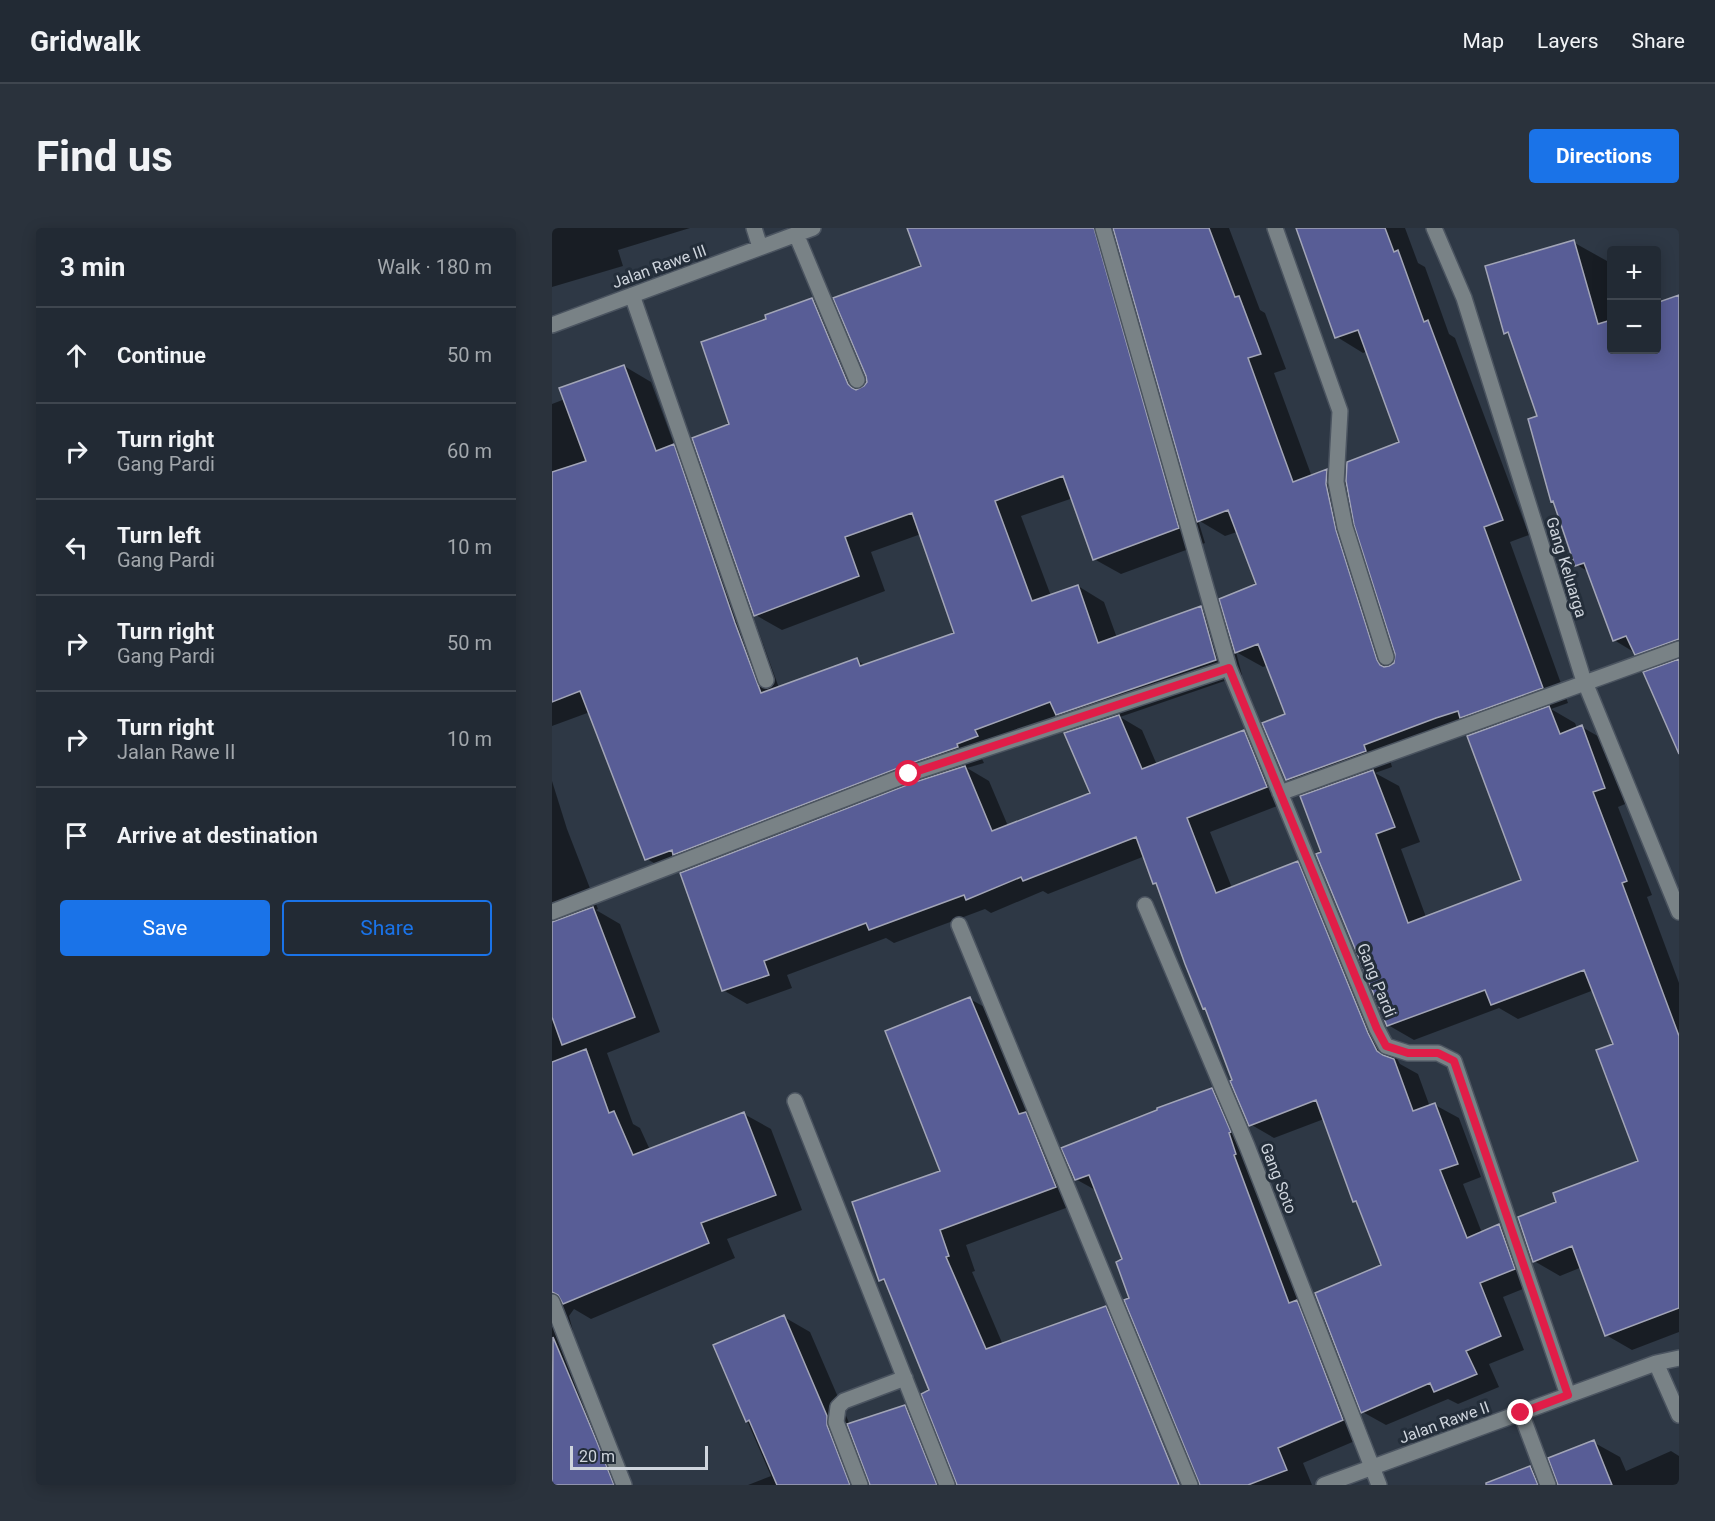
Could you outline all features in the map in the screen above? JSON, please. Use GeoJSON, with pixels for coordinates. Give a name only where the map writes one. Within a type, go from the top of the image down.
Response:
{"type":"FeatureCollection","features":[{"type":"Feature","properties":{"kind":"street"},"geometry":{"type":"LineString","coordinates":[[754,228],[760,247]]}},
{"type":"Feature","properties":{"kind":"street","name":"Jalan Rawe III"},"geometry":{"type":"LineString","coordinates":[[552,325],[813,228]]}},
{"type":"Feature","properties":{"kind":"street","name":"Gang Pardi"},"geometry":{"type":"LineString","coordinates":[[1103,228],[1229,668],[1372,1018],[1386,1046],[1408,1053],[1438,1053],[1454,1061],[1568,1395]]}},
{"type":"Feature","properties":{"kind":"street"},"geometry":{"type":"LineString","coordinates":[[1275,228],[1340,411],[1336,482],[1345,527],[1386,657]]}},
{"type":"Feature","properties":{"kind":"street","name":"Gang Keluarga"},"geometry":{"type":"LineString","coordinates":[[1434,228],[1464,298],[1585,682],[1679,912]]}},
{"type":"Feature","properties":{"kind":"street"},"geometry":{"type":"LineString","coordinates":[[796,234],[857,380]]}},
{"type":"Feature","properties":{"kind":"street"},"geometry":{"type":"LineString","coordinates":[[632,295],[766,680]]}},
{"type":"Feature","properties":{"kind":"street"},"geometry":{"type":"LineString","coordinates":[[1280,793],[1679,649]]}},
{"type":"Feature","properties":{"kind":"street"},"geometry":{"type":"LineString","coordinates":[[552,912],[909,774],[1229,668]]}},
{"type":"Feature","properties":{"kind":"street","name":"Gang Soto"},"geometry":{"type":"LineString","coordinates":[[1145,905],[1247,1146],[1379,1485]]}},
{"type":"Feature","properties":{"kind":"street"},"geometry":{"type":"LineString","coordinates":[[959,925],[1190,1485]]}},
{"type":"Feature","properties":{"kind":"street"},"geometry":{"type":"LineString","coordinates":[[795,1101],[947,1485]]}},
{"type":"Feature","properties":{"kind":"street"},"geometry":{"type":"LineString","coordinates":[[552,1302],[624,1485]]}},
{"type":"Feature","properties":{"kind":"street","name":"Jalan Rawe II"},"geometry":{"type":"LineString","coordinates":[[1324,1485],[1656,1363],[1679,1358]]}},
{"type":"Feature","properties":{"kind":"street"},"geometry":{"type":"LineString","coordinates":[[1656,1363],[1679,1415]]}},
{"type":"Feature","properties":{"kind":"street"},"geometry":{"type":"LineString","coordinates":[[860,1485],[836,1422],[838,1407],[844,1401],[904,1378]]}},
{"type":"Feature","properties":{"kind":"street"},"geometry":{"type":"LineString","coordinates":[[1521,1413],[1548,1485]]}},
{"type":"Feature","properties":{"kind":"building"},"geometry":{"type":"Polygon","coordinates":[[[907,228],[1094,228],[1179,528],[1093,560],[1063,476],[995,501],[1032,601],[1078,585],[1098,643],[1201,606],[1216,660],[1056,715],[1050,702],[975,730],[978,736],[957,744],[958,747],[673,855],[672,850],[645,860],[580,691],[552,702],[552,472],[586,461],[559,388],[624,365],[656,451],[674,444],[761,693],[857,658],[860,666],[954,633],[912,513],[845,537],[859,576],[754,616],[692,438],[729,424],[701,342],[766,319],[765,315],[812,298],[848,384],[856,390],[864,386],[867,382],[866,376],[833,298],[921,266],[907,228]]]}},
{"type":"Feature","properties":{"kind":"building"},"geometry":{"type":"Polygon","coordinates":[[[1113,228],[1209,228],[1235,297],[1239,296],[1261,354],[1248,358],[1293,482],[1327,469],[1326,484],[1336,530],[1377,660],[1384,667],[1394,663],[1395,654],[1354,525],[1346,481],[1347,462],[1399,442],[1358,330],[1335,338],[1296,228],[1385,228],[1394,252],[1398,250],[1424,322],[1428,320],[1503,520],[1484,527],[1543,688],[1460,718],[1458,711],[1436,718],[1364,745],[1366,751],[1286,780],[1262,723],[1285,714],[1258,644],[1235,653],[1219,599],[1256,584],[1228,510],[1197,522],[1113,228]]]}},
{"type":"Feature","properties":{"kind":"building"},"geometry":{"type":"Polygon","coordinates":[[[1574,240],[1598,324],[1607,321],[1607,354],[1661,354],[1661,301],[1679,295],[1679,639],[1635,655],[1626,636],[1613,641],[1584,563],[1575,566],[1553,501],[1551,502],[1528,419],[1537,416],[1508,332],[1504,334],[1485,266],[1574,240]]]}},
{"type":"Feature","properties":{"kind":"building"},"geometry":{"type":"Polygon","coordinates":[[[1679,659],[1679,754],[1643,672],[1679,659]]]}},
{"type":"Feature","properties":{"kind":"building"},"geometry":{"type":"Polygon","coordinates":[[[1549,706],[1560,734],[1582,725],[1605,788],[1593,792],[1627,881],[1622,883],[1679,1036],[1679,1308],[1605,1336],[1572,1246],[1533,1262],[1518,1217],[1556,1202],[1553,1193],[1638,1161],[1596,1050],[1613,1044],[1584,970],[1491,1005],[1485,990],[1387,1026],[1316,854],[1321,852],[1300,796],[1373,770],[1395,827],[1376,834],[1408,923],[1521,880],[1467,736],[1549,706]]]}},
{"type":"Feature","properties":{"kind":"building"},"geometry":{"type":"Polygon","coordinates":[[[1119,715],[1142,769],[1244,730],[1267,787],[1187,818],[1216,893],[1298,861],[1377,1051],[1394,1059],[1413,1111],[1435,1103],[1458,1164],[1440,1170],[1467,1238],[1499,1224],[1515,1269],[1480,1283],[1501,1336],[1466,1351],[1477,1374],[1434,1392],[1430,1383],[1361,1413],[1315,1293],[1381,1265],[1356,1201],[1353,1202],[1316,1100],[1249,1126],[1230,1081],[1232,1080],[1205,1008],[1203,1009],[1156,883],[1153,884],[1136,837],[1023,881],[1021,877],[966,900],[964,895],[869,930],[866,923],[764,961],[769,975],[722,991],[680,873],[912,783],[965,766],[992,831],[1090,793],[1064,733],[1119,715]]]}},
{"type":"Feature","properties":{"kind":"building"},"geometry":{"type":"Polygon","coordinates":[[[593,907],[635,1017],[562,1045],[552,1017],[552,922],[593,907]]]}},
{"type":"Feature","properties":{"kind":"building"},"geometry":{"type":"Polygon","coordinates":[[[970,997],[1019,1114],[1026,1112],[1056,1187],[940,1230],[949,1256],[946,1257],[986,1349],[1106,1306],[1179,1485],[957,1485],[921,1394],[929,1390],[884,1279],[879,1281],[852,1202],[940,1171],[885,1031],[970,997]]]}},
{"type":"Feature","properties":{"kind":"building"},"geometry":{"type":"Polygon","coordinates":[[[586,1049],[609,1113],[614,1111],[633,1155],[744,1112],[776,1195],[701,1223],[709,1243],[563,1304],[558,1295],[552,1292],[552,1062],[586,1049]]]}},
{"type":"Feature","properties":{"kind":"building"},"geometry":{"type":"Polygon","coordinates":[[[1212,1088],[1231,1132],[1229,1133],[1236,1154],[1234,1155],[1289,1303],[1297,1300],[1343,1420],[1278,1448],[1287,1470],[1248,1485],[1200,1485],[1124,1300],[1129,1298],[1116,1262],[1122,1259],[1089,1175],[1075,1180],[1061,1148],[1212,1088]]]}},
{"type":"Feature","properties":{"kind":"building"},"geometry":{"type":"Polygon","coordinates":[[[784,1315],[827,1416],[827,1425],[850,1485],[777,1485],[749,1420],[746,1422],[713,1345],[784,1315]]]}},
{"type":"Feature","properties":{"kind":"building"},"geometry":{"type":"Polygon","coordinates":[[[553,1337],[597,1442],[614,1485],[552,1485],[553,1337]]]}},
{"type":"Feature","properties":{"kind":"building"},"geometry":{"type":"Polygon","coordinates":[[[905,1405],[937,1485],[870,1485],[847,1424],[905,1405]]]}},
{"type":"Feature","properties":{"kind":"building"},"geometry":{"type":"Polygon","coordinates":[[[1594,1440],[1612,1485],[1558,1485],[1548,1458],[1594,1440]]]}},
{"type":"Feature","properties":{"kind":"building"},"geometry":{"type":"Polygon","coordinates":[[[1530,1466],[1538,1485],[1486,1485],[1486,1483],[1530,1466]]]}},
{"type":"Feature","properties":{"kind":"route"},"geometry":{"type":"LineString","coordinates":[[909,774],[1229,668],[1386,1046],[1408,1053],[1438,1053],[1454,1061],[1568,1395],[1521,1413]]}}]}
